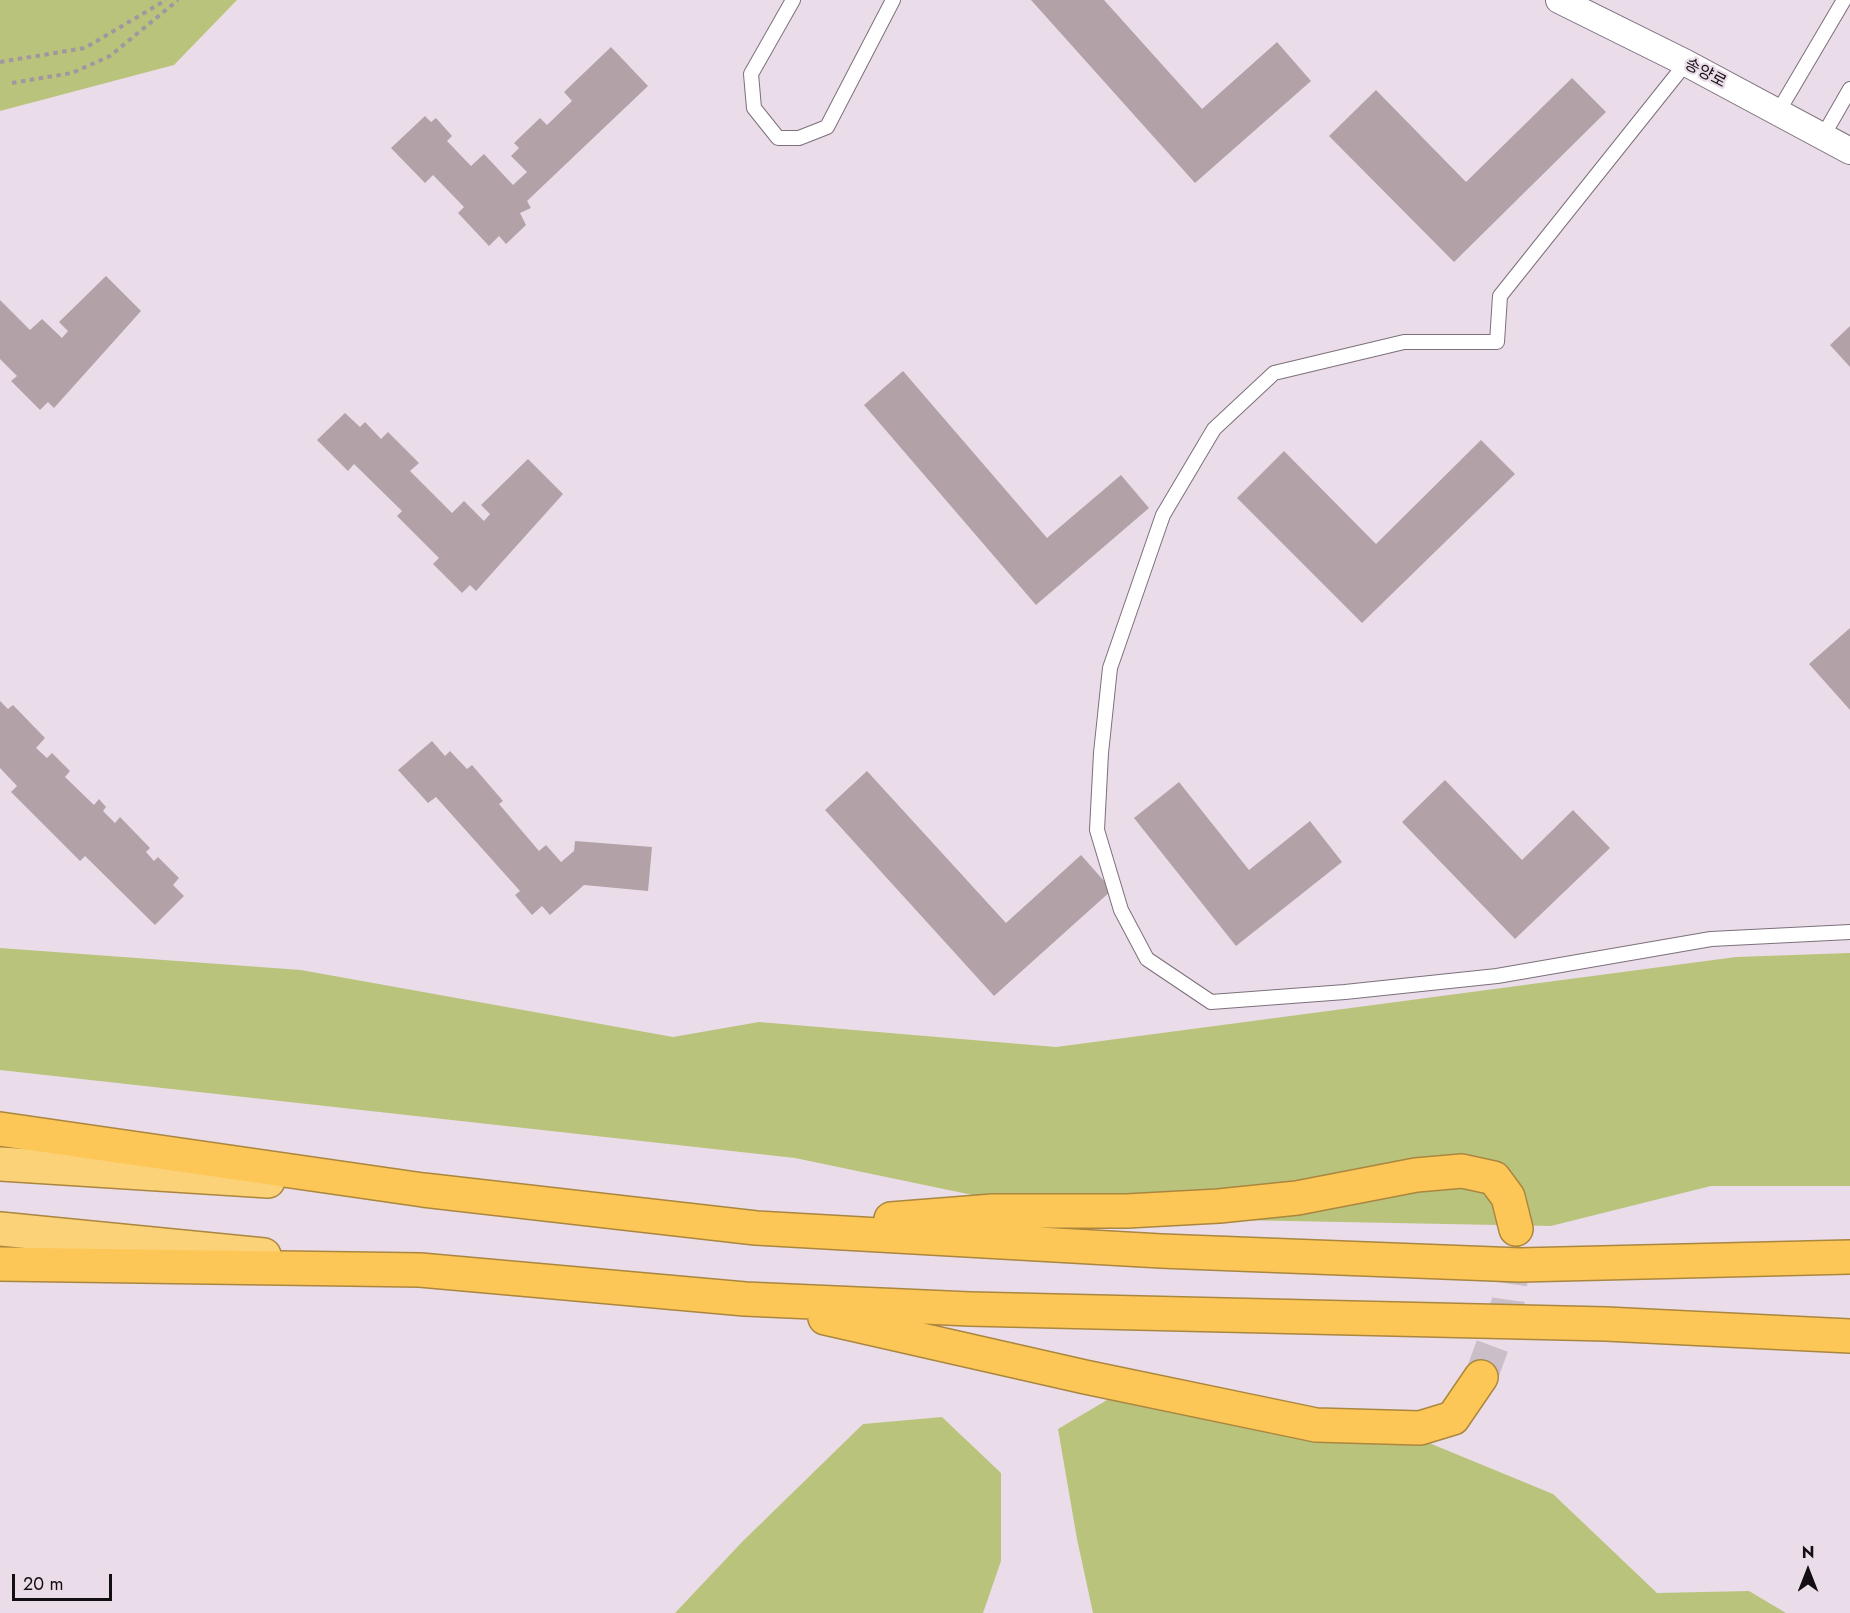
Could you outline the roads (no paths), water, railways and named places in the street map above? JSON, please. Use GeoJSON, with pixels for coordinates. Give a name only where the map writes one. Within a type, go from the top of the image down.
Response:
{"type":"FeatureCollection","features":[{"type":"Feature","properties":{"kind":"highway"},"geometry":{"type":"LineString","coordinates":[[0,1129],[423,1190],[756,1228],[1161,1251],[1520,1265],[1850,1257]]}},
{"type":"Feature","properties":{"kind":"highway"},"geometry":{"type":"LineString","coordinates":[[0,1164],[423,1190]]}},
{"type":"Feature","properties":{"kind":"highway"},"geometry":{"type":"LineString","coordinates":[[756,1228],[993,1211],[1127,1211],[1219,1206],[1297,1198],[1416,1175],[1462,1171],[1494,1178],[1508,1197],[1516,1229]]}},
{"type":"Feature","properties":{"kind":"highway"},"geometry":{"type":"LineString","coordinates":[[0,1229],[745,1299],[970,1309],[1606,1324],[1850,1336]]}},
{"type":"Feature","properties":{"kind":"highway"},"geometry":{"type":"LineString","coordinates":[[0,1263],[420,1270]]}},
{"type":"Feature","properties":{"kind":"highway"},"geometry":{"type":"LineString","coordinates":[[745,1299],[1085,1377],[1316,1425],[1420,1428],[1453,1418],[1481,1377]]}},
{"type":"Feature","properties":{"kind":"street","name":"송양로"},"geometry":{"type":"LineString","coordinates":[[1559,0],[1686,63],[1850,151]]}},
{"type":"Feature","properties":{"kind":"lane"},"geometry":{"type":"LineString","coordinates":[[793,0],[751,74],[754,108],[778,138],[799,138],[827,127],[893,0]]}},
{"type":"Feature","properties":{"kind":"lane"},"geometry":{"type":"LineString","coordinates":[[1778,112],[1844,0]]}},
{"type":"Feature","properties":{"kind":"lane"},"geometry":{"type":"LineString","coordinates":[[1686,63],[1500,296],[1497,342],[1404,342],[1274,373],[1214,429],[1163,515],[1110,668],[1101,753],[1097,830],[1121,910],[1147,959],[1211,1002],[1346,992],[1497,976],[1712,939],[1850,932]]}},
{"type":"Feature","properties":{"kind":"lane"},"geometry":{"type":"LineString","coordinates":[[1823,136],[1850,89]]}},
{"type":"Feature","properties":{"kind":"tunnel"},"geometry":{"type":"LineString","coordinates":[[1481,1377],[1508,1303],[1517,1239],[1516,1229]]}}]}
